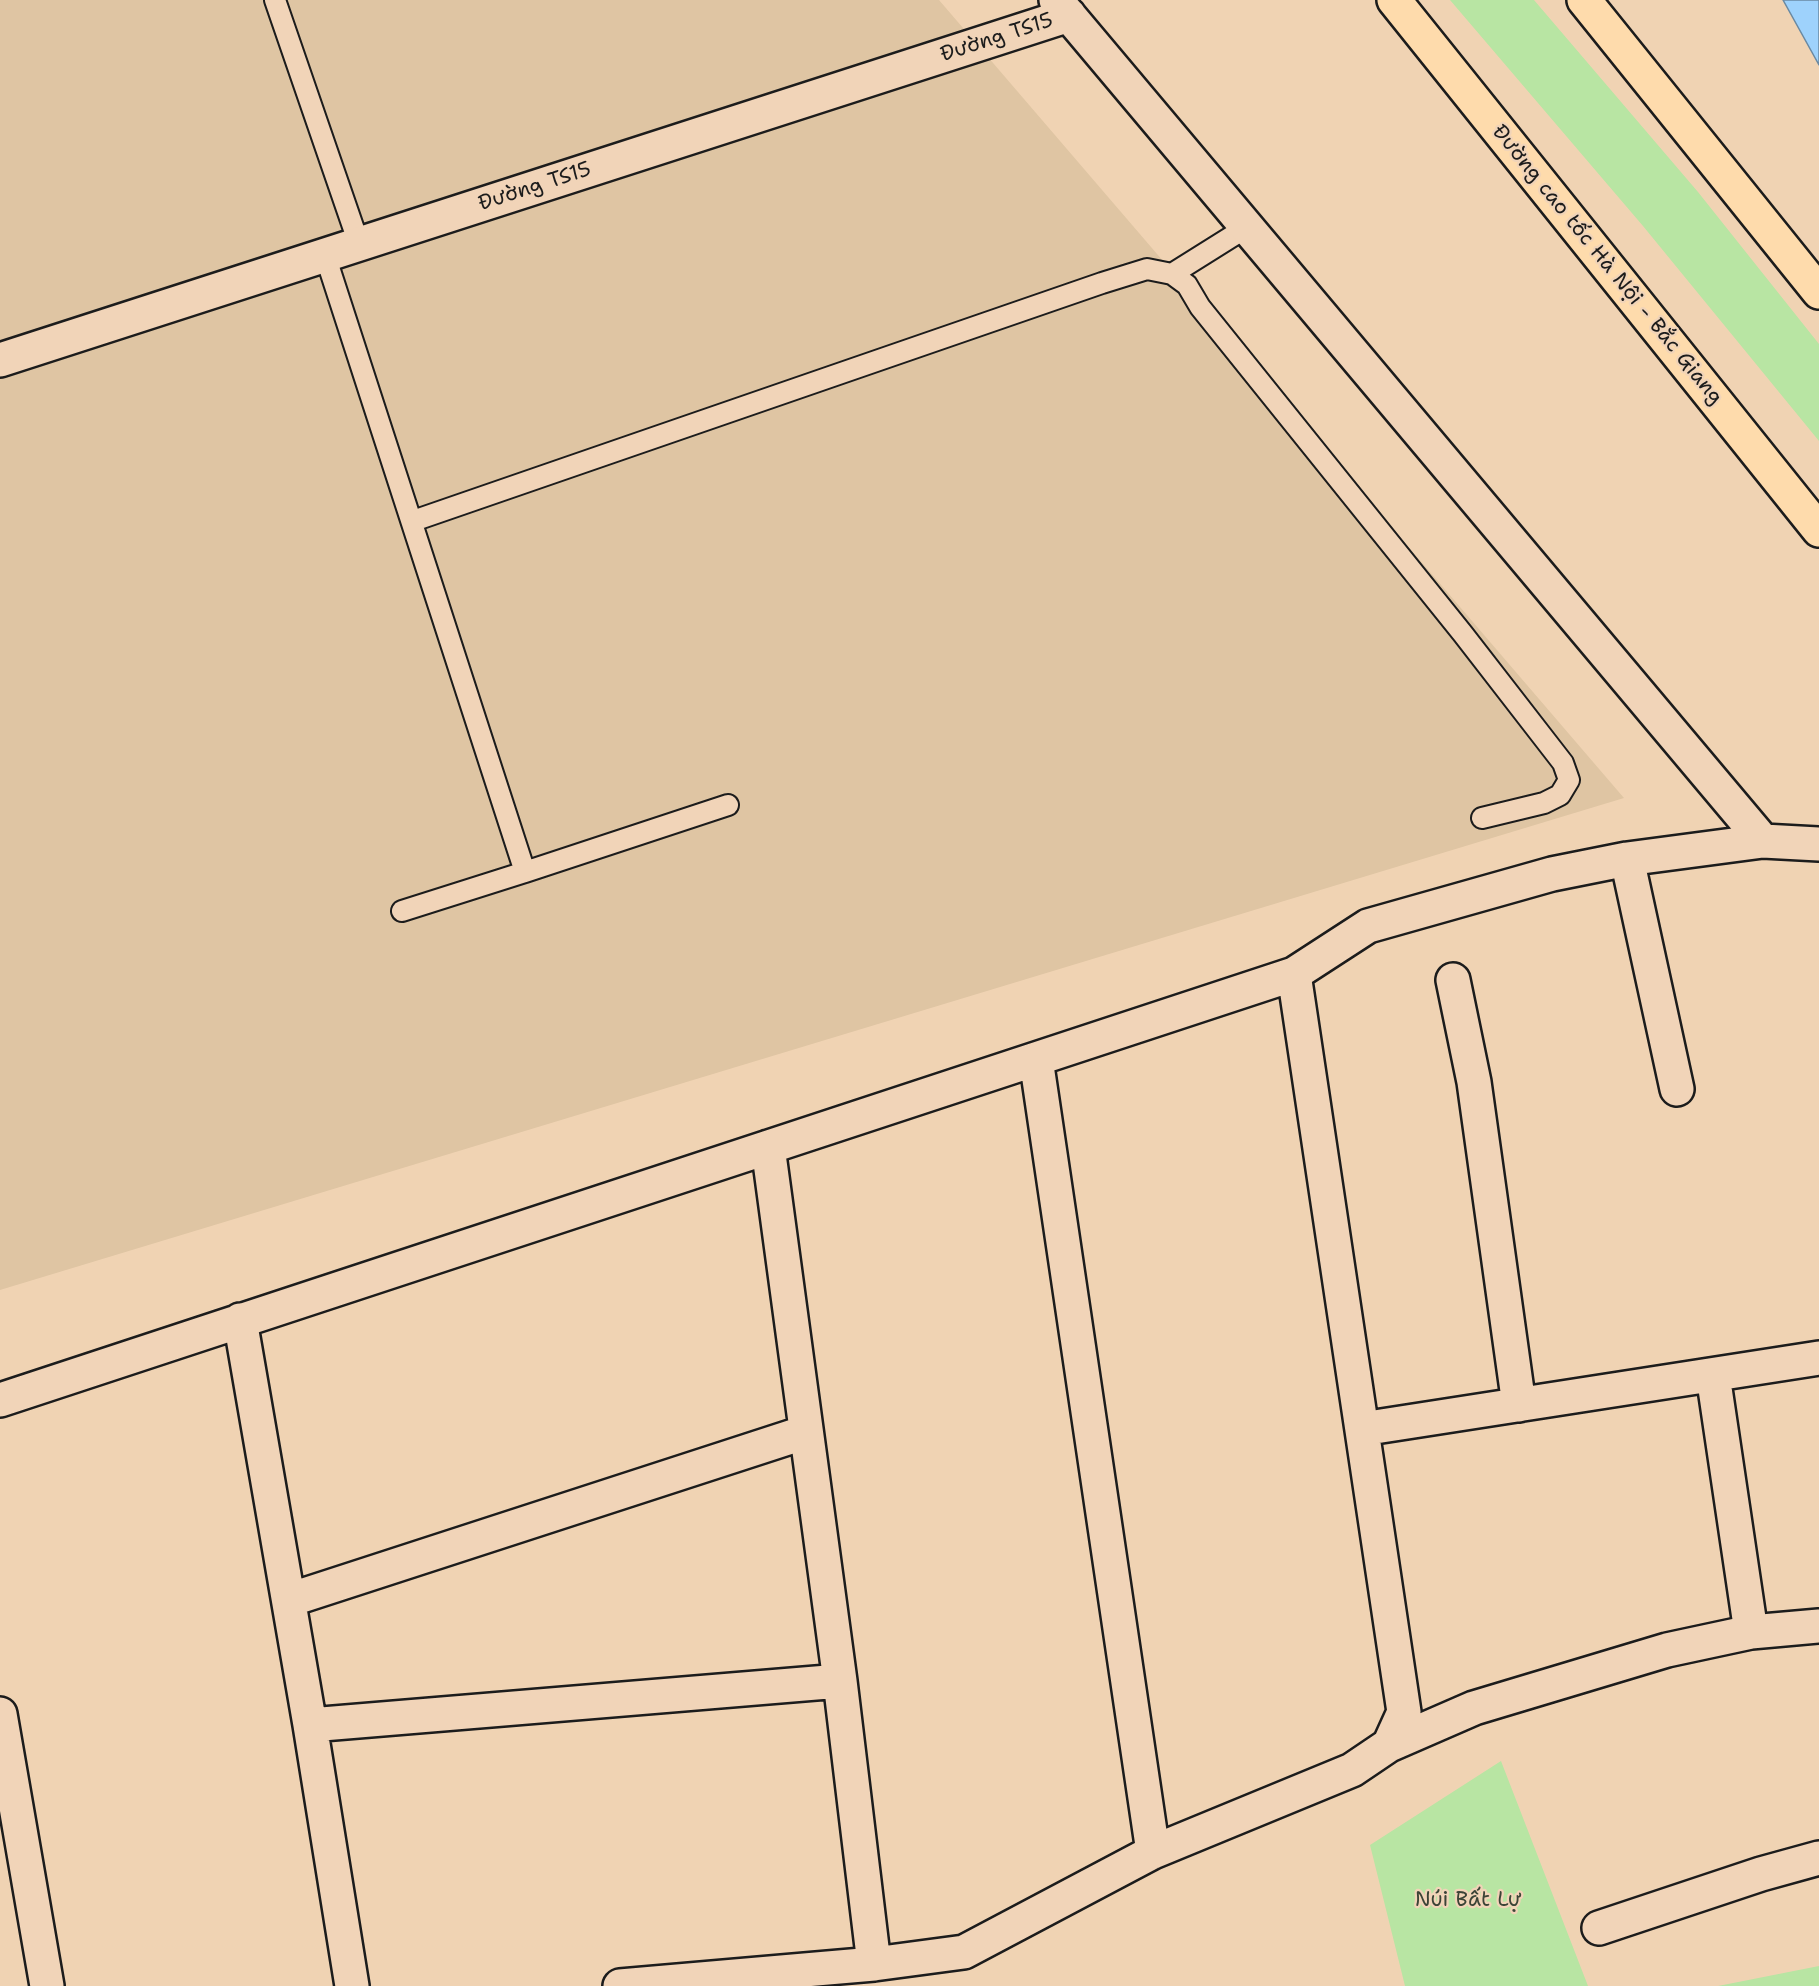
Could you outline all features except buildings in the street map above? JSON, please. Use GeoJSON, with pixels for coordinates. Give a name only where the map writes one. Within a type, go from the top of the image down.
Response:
{"type":"FeatureCollection","features":[{"type":"Feature","properties":{"kind":"highway","name":"Đường cao tốc Hà Nội - Bắc Giang"},"geometry":{"type":"LineString","coordinates":[[1394,0],[1819,530]]}},
{"type":"Feature","properties":{"kind":"highway"},"geometry":{"type":"LineString","coordinates":[[1584,0],[1813,285]]}},
{"type":"Feature","properties":{"kind":"highway"},"geometry":{"type":"LineString","coordinates":[[1613,0],[1813,285]]}},
{"type":"Feature","properties":{"kind":"street","name":"Đường TS15"},"geometry":{"type":"LineString","coordinates":[[0,360],[359,244],[1063,8]]}},
{"type":"Feature","properties":{"kind":"street"},"geometry":{"type":"LineString","coordinates":[[1063,8],[1763,841]]}},
{"type":"Feature","properties":{"kind":"street"},"geometry":{"type":"LineString","coordinates":[[0,1400],[1294,974],[1368,926],[1552,874],[1627,860],[1763,841],[1819,844]]}},
{"type":"Feature","properties":{"kind":"street"},"geometry":{"type":"LineString","coordinates":[[1627,860],[1677,1089]]}},
{"type":"Feature","properties":{"kind":"street"},"geometry":{"type":"LineString","coordinates":[[1294,974],[1404,1712],[1389,1744]]}},
{"type":"Feature","properties":{"kind":"street"},"geometry":{"type":"LineString","coordinates":[[1453,980],[1474,1082],[1519,1405]]}},
{"type":"Feature","properties":{"kind":"street"},"geometry":{"type":"LineString","coordinates":[[1036,1059],[1153,1852]]}},
{"type":"Feature","properties":{"kind":"street"},"geometry":{"type":"LineString","coordinates":[[768,1147],[840,1681],[874,1964]]}},
{"type":"Feature","properties":{"kind":"street"},"geometry":{"type":"LineString","coordinates":[[240,1320],[289,1600],[352,1986]]}},
{"type":"Feature","properties":{"kind":"street"},"geometry":{"type":"LineString","coordinates":[[1362,1429],[1819,1358]]}},
{"type":"Feature","properties":{"kind":"street"},"geometry":{"type":"LineString","coordinates":[[1713,1375],[1751,1632]]}},
{"type":"Feature","properties":{"kind":"street"},"geometry":{"type":"LineString","coordinates":[[289,1600],[806,1432]]}},
{"type":"Feature","properties":{"kind":"street"},"geometry":{"type":"LineString","coordinates":[[620,1986],[874,1964],[964,1952],[1153,1852],[1352,1770],[1389,1744],[1474,1707],[1668,1650],[1751,1632],[1819,1626]]}},
{"type":"Feature","properties":{"kind":"street"},"geometry":{"type":"LineString","coordinates":[[310,1725],[840,1681]]}},
{"type":"Feature","properties":{"kind":"street"},"geometry":{"type":"LineString","coordinates":[[0,1714],[47,1986]]}},
{"type":"Feature","properties":{"kind":"street"},"geometry":{"type":"LineString","coordinates":[[1599,1928],[1761,1874],[1819,1858]]}},
{"type":"Feature","properties":{"kind":"lane"},"geometry":{"type":"LineString","coordinates":[[275,0],[359,244]]}},
{"type":"Feature","properties":{"kind":"lane"},"geometry":{"type":"LineString","coordinates":[[1172,274],[1248,227]]}},
{"type":"Feature","properties":{"kind":"lane"},"geometry":{"type":"LineString","coordinates":[[325,255],[525,872]]}},
{"type":"Feature","properties":{"kind":"lane"},"geometry":{"type":"LineString","coordinates":[[412,521],[1102,283],[1147,269],[1172,274],[1187,285],[1200,307],[1463,634],[1563,764],[1569,780],[1560,795],[1544,803],[1482,818]]}},
{"type":"Feature","properties":{"kind":"lane"},"geometry":{"type":"LineString","coordinates":[[402,911],[728,805]]}},
{"type":"Feature","properties":{"kind":"shaded area"},"geometry":{"type":"Polygon","coordinates":[[[0,0],[939,0],[1624,798],[0,1290],[0,0]]]}},
{"type":"Feature","properties":{"kind":"green space"},"geometry":{"type":"Polygon","coordinates":[[[1450,0],[1534,0],[1698,192],[1819,344],[1819,441],[1643,226],[1450,0]]]}},
{"type":"Feature","properties":{"kind":"green space","name":"Núi Bất Lự"},"geometry":{"type":"Polygon","coordinates":[[[1501,1761],[1588,1986],[1405,1986],[1370,1845],[1501,1761]]]}},
{"type":"Feature","properties":{"kind":"green space"},"geometry":{"type":"Polygon","coordinates":[[[1819,1966],[1819,1986],[1718,1986],[1819,1966]]]}},
{"type":"Feature","properties":{"kind":"water"},"geometry":{"type":"Polygon","coordinates":[[[1783,0],[1819,0],[1819,65],[1783,0]]]}}]}
